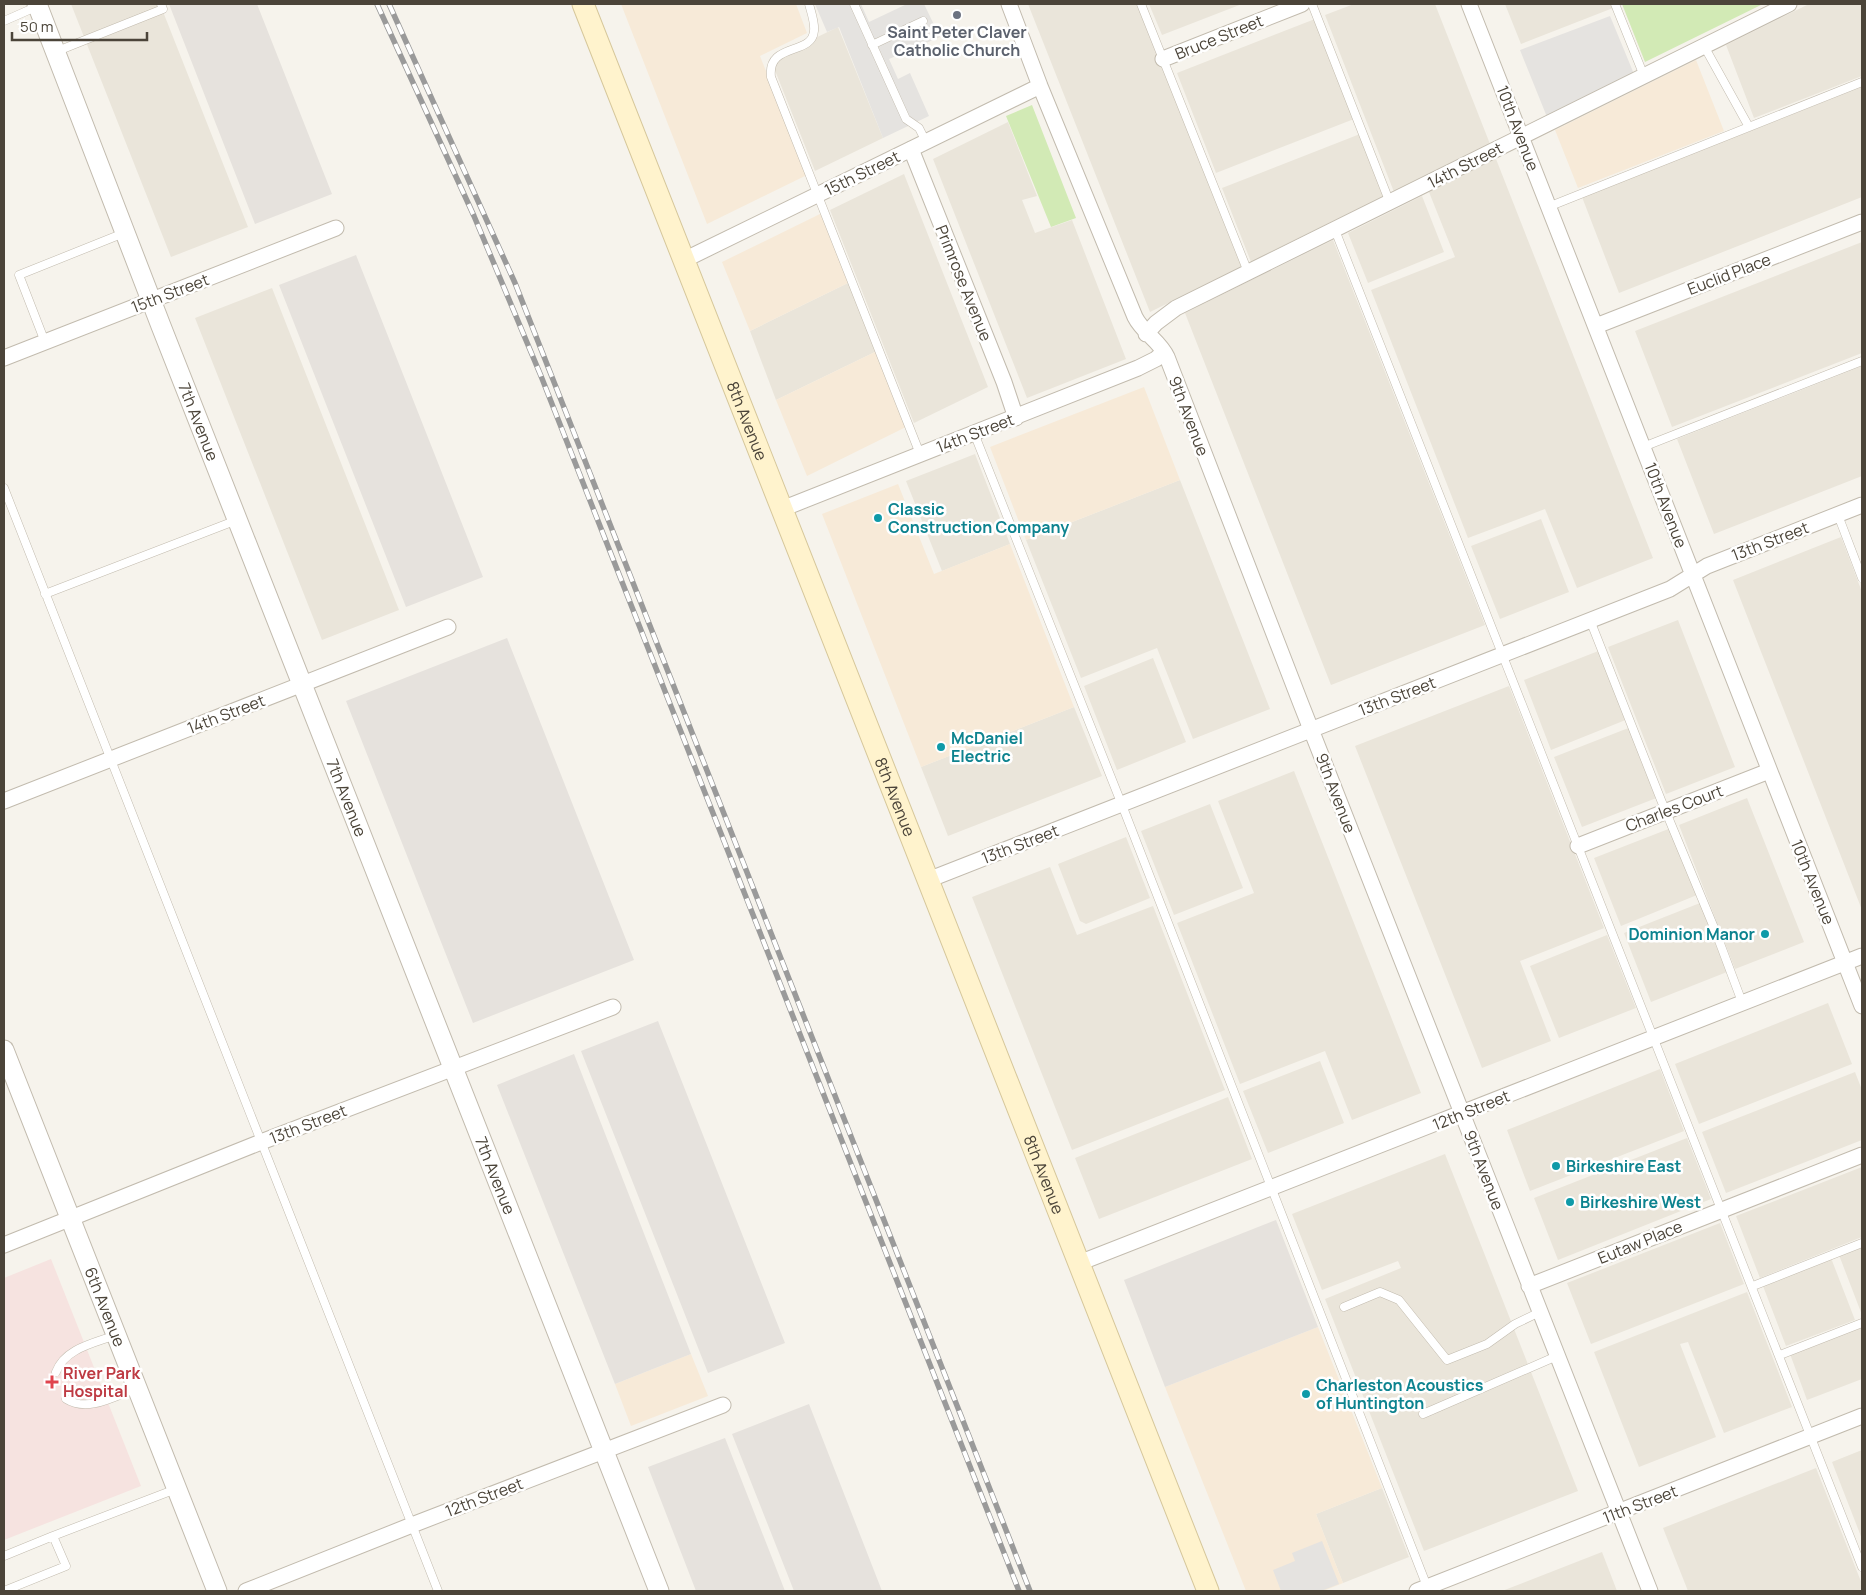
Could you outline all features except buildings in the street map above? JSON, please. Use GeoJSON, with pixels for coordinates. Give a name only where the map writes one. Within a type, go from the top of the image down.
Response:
{"type":"FeatureCollection","features":[{"type":"Feature","properties":{"kind":"main road","name":"8th Avenue"},"geometry":{"type":"LineString","coordinates":[[583,4],[1208,1591]]}},
{"type":"Feature","properties":{"kind":"street","name":"9th Avenue"},"geometry":{"type":"LineString","coordinates":[[1009,4],[1040,86],[1135,317],[1146,334],[1161,346],[1164,352],[1650,1591]]}},
{"type":"Feature","properties":{"kind":"street","name":"Bruce Street"},"geometry":{"type":"LineString","coordinates":[[1163,59],[1302,4]]}},
{"type":"Feature","properties":{"kind":"street","name":"10th Avenue"},"geometry":{"type":"LineString","coordinates":[[1469,4],[1862,1006]]}},
{"type":"Feature","properties":{"kind":"street","name":"14th Street"},"geometry":{"type":"LineString","coordinates":[[1146,334],[1156,323],[1176,308],[1790,4]]}},
{"type":"Feature","properties":{"kind":"street","name":"7th Avenue"},"geometry":{"type":"LineString","coordinates":[[37,5],[151,301],[659,1591]]}},
{"type":"Feature","properties":{"kind":"street","name":"15th Street"},"geometry":{"type":"LineString","coordinates":[[684,260],[1040,86]]}},
{"type":"Feature","properties":{"kind":"street","name":"Primrose Avenue"},"geometry":{"type":"LineString","coordinates":[[911,149],[1004,382],[1016,418]]}},
{"type":"Feature","properties":{"kind":"street","name":"Euclid Place"},"geometry":{"type":"LineString","coordinates":[[1596,326],[1862,222]]}},
{"type":"Feature","properties":{"kind":"street","name":"15th Street"},"geometry":{"type":"LineString","coordinates":[[4,358],[336,228]]}},
{"type":"Feature","properties":{"kind":"street","name":"14th Street"},"geometry":{"type":"LineString","coordinates":[[782,509],[1140,368],[1164,352]]}},
{"type":"Feature","properties":{"kind":"street","name":"13th Street"},"geometry":{"type":"LineString","coordinates":[[928,880],[1670,589],[1693,574],[1718,562],[1862,505]]}},
{"type":"Feature","properties":{"kind":"street","name":"14th Street"},"geometry":{"type":"LineString","coordinates":[[4,801],[448,627]]}},
{"type":"Feature","properties":{"kind":"street","name":"Charles Court"},"geometry":{"type":"LineString","coordinates":[[1578,846],[1770,771]]}},
{"type":"Feature","properties":{"kind":"street","name":"12th Street"},"geometry":{"type":"LineString","coordinates":[[1079,1263],[1862,956]]}},
{"type":"Feature","properties":{"kind":"street","name":"13th Street"},"geometry":{"type":"LineString","coordinates":[[4,1245],[261,1142],[613,1007]]}},
{"type":"Feature","properties":{"kind":"street","name":"6th Avenue"},"geometry":{"type":"LineString","coordinates":[[4,1050],[217,1591]]}},
{"type":"Feature","properties":{"kind":"street","name":"Eutaw Place"},"geometry":{"type":"LineString","coordinates":[[1529,1286],[1862,1155]]}},
{"type":"Feature","properties":{"kind":"street","name":"12th Street"},"geometry":{"type":"LineString","coordinates":[[246,1591],[723,1405]]}},
{"type":"Feature","properties":{"kind":"street","name":"11th Street"},"geometry":{"type":"LineString","coordinates":[[1425,1590],[1862,1416]]}},
{"type":"Feature","properties":{"kind":"lane"},"geometry":{"type":"LineString","coordinates":[[55,52],[163,9],[162,4]]}},
{"type":"Feature","properties":{"kind":"lane"},"geometry":{"type":"LineString","coordinates":[[808,4],[815,28],[813,36],[810,41],[774,59],[770,68],[776,92],[920,454]]}},
{"type":"Feature","properties":{"kind":"lane"},"geometry":{"type":"LineString","coordinates":[[854,4],[906,119],[919,128],[926,142]]}},
{"type":"Feature","properties":{"kind":"lane"},"geometry":{"type":"LineString","coordinates":[[1141,4],[1248,272]]}},
{"type":"Feature","properties":{"kind":"lane"},"geometry":{"type":"LineString","coordinates":[[1312,4],[1390,203]]}},
{"type":"Feature","properties":{"kind":"lane"},"geometry":{"type":"LineString","coordinates":[[1615,4],[1644,76]]}},
{"type":"Feature","properties":{"kind":"lane"},"geometry":{"type":"LineString","coordinates":[[4,21],[37,5]]}},
{"type":"Feature","properties":{"kind":"lane"},"geometry":{"type":"LineString","coordinates":[[872,45],[923,21]]}},
{"type":"Feature","properties":{"kind":"lane"},"geometry":{"type":"LineString","coordinates":[[1704,46],[1749,127]]}},
{"type":"Feature","properties":{"kind":"lane"},"geometry":{"type":"LineString","coordinates":[[1548,207],[1862,82]]}},
{"type":"Feature","properties":{"kind":"lane"},"geometry":{"type":"LineString","coordinates":[[1335,230],[1652,1038],[1753,1286],[1862,1568]]}},
{"type":"Feature","properties":{"kind":"lane"},"geometry":{"type":"LineString","coordinates":[[45,342],[19,275],[125,233]]}},
{"type":"Feature","properties":{"kind":"lane"},"geometry":{"type":"LineString","coordinates":[[1643,447],[1862,361]]}},
{"type":"Feature","properties":{"kind":"lane"},"geometry":{"type":"LineString","coordinates":[[974,433],[1122,804],[1425,1590]]}},
{"type":"Feature","properties":{"kind":"lane"},"geometry":{"type":"LineString","coordinates":[[4,488],[438,1591]]}},
{"type":"Feature","properties":{"kind":"lane"},"geometry":{"type":"LineString","coordinates":[[1838,515],[1862,578]]}},
{"type":"Feature","properties":{"kind":"lane"},"geometry":{"type":"LineString","coordinates":[[45,594],[237,520]]}},
{"type":"Feature","properties":{"kind":"lane"},"geometry":{"type":"LineString","coordinates":[[1590,620],[1742,1002]]}},
{"type":"Feature","properties":{"kind":"lane"},"geometry":{"type":"LineString","coordinates":[[1753,1286],[1862,1243]]}},
{"type":"Feature","properties":{"kind":"lane"},"geometry":{"type":"LineString","coordinates":[[1344,1307],[1380,1292],[1399,1300],[1447,1360],[1487,1344],[1515,1324],[1540,1312]]}},
{"type":"Feature","properties":{"kind":"lane"},"geometry":{"type":"LineString","coordinates":[[1780,1355],[1862,1323]]}},
{"type":"Feature","properties":{"kind":"lane"},"geometry":{"type":"LineString","coordinates":[[56,1372],[61,1361],[70,1354],[116,1335]]}},
{"type":"Feature","properties":{"kind":"lane"},"geometry":{"type":"LineString","coordinates":[[1423,1414],[1557,1356]]}},
{"type":"Feature","properties":{"kind":"lane"},"geometry":{"type":"LineString","coordinates":[[66,1399],[76,1405],[90,1405],[137,1388]]}},
{"type":"Feature","properties":{"kind":"lane"},"geometry":{"type":"LineString","coordinates":[[4,1556],[176,1489]]}},
{"type":"Feature","properties":{"kind":"lane"},"geometry":{"type":"LineString","coordinates":[[4,1591],[66,1566],[53,1536]]}},
{"type":"Feature","properties":{"kind":"shaded area"},"geometry":{"type":"Polygon","coordinates":[[[71,4],[160,4],[248,227],[171,257],[71,4]]]}},
{"type":"Feature","properties":{"kind":"shaded area"},"geometry":{"type":"Polygon","coordinates":[[[169,4],[257,4],[332,194],[255,224],[169,4]]]}},
{"type":"Feature","properties":{"kind":"shaded area"},"geometry":{"type":"Polygon","coordinates":[[[621,4],[796,4],[807,33],[760,56],[807,175],[707,224],[621,4]]]}},
{"type":"Feature","properties":{"kind":"shaded area"},"geometry":{"type":"Polygon","coordinates":[[[815,4],[861,4],[869,22],[907,4],[924,4],[940,37],[889,59],[898,79],[910,73],[929,116],[883,138],[839,27],[827,32],[815,4]]]}},
{"type":"Feature","properties":{"kind":"shaded area"},"geometry":{"type":"Polygon","coordinates":[[[1028,4],[1138,4],[1242,267],[1150,312],[1028,4]]]}},
{"type":"Feature","properties":{"kind":"shaded area"},"geometry":{"type":"Polygon","coordinates":[[[1149,4],[1242,4],[1162,35],[1149,4]]]}},
{"type":"Feature","properties":{"kind":"shaded area"},"geometry":{"type":"Polygon","coordinates":[[[1354,4],[1435,4],[1490,144],[1394,192],[1325,15],[1354,4]]]}},
{"type":"Feature","properties":{"kind":"shaded area"},"geometry":{"type":"Polygon","coordinates":[[[1505,4],[1612,4],[1613,8],[1521,44],[1505,4]]]}},
{"type":"Feature","properties":{"kind":"shaded area"},"geometry":{"type":"Polygon","coordinates":[[[1809,4],[1862,4],[1862,76],[1754,118],[1726,45],[1809,4]]]}},
{"type":"Feature","properties":{"kind":"shaded area"},"geometry":{"type":"Polygon","coordinates":[[[1610,16],[1634,74],[1547,117],[1520,50],[1610,16]]]}},
{"type":"Feature","properties":{"kind":"shaded area"},"geometry":{"type":"Polygon","coordinates":[[[1315,19],[1354,119],[1216,173],[1177,73],[1315,19]]]}},
{"type":"Feature","properties":{"kind":"shaded area"},"geometry":{"type":"Polygon","coordinates":[[[838,27],[883,138],[815,171],[774,68],[778,56],[838,27]]]}},
{"type":"Feature","properties":{"kind":"shaded area"},"geometry":{"type":"Polygon","coordinates":[[[1696,60],[1724,131],[1578,188],[1555,130],[1696,60]]]}},
{"type":"Feature","properties":{"kind":"shaded area"},"geometry":{"type":"Polygon","coordinates":[[[1862,87],[1862,197],[1619,293],[1582,197],[1862,87]]]}},
{"type":"Feature","properties":{"kind":"shaded area"},"geometry":{"type":"Polygon","coordinates":[[[1008,122],[1037,196],[1022,200],[1035,233],[1072,220],[1126,359],[1027,398],[933,159],[1008,122]]]}},
{"type":"Feature","properties":{"kind":"shaded area"},"geometry":{"type":"Polygon","coordinates":[[[1360,134],[1384,196],[1251,262],[1222,188],[1360,134]]]}},
{"type":"Feature","properties":{"kind":"shaded area"},"geometry":{"type":"Polygon","coordinates":[[[1496,159],[1653,558],[1577,588],[1545,509],[1468,538],[1371,290],[1455,257],[1429,192],[1496,159]]]}},
{"type":"Feature","properties":{"kind":"shaded area"},"geometry":{"type":"Polygon","coordinates":[[[904,174],[988,387],[914,423],[830,210],[904,174]]]}},
{"type":"Feature","properties":{"kind":"shaded area"},"geometry":{"type":"Polygon","coordinates":[[[1422,196],[1444,252],[1368,283],[1348,233],[1422,196]]]}},
{"type":"Feature","properties":{"kind":"shaded area"},"geometry":{"type":"Polygon","coordinates":[[[822,213],[850,282],[750,331],[722,262],[822,213]]]}},
{"type":"Feature","properties":{"kind":"shaded area"},"geometry":{"type":"Polygon","coordinates":[[[1333,240],[1485,625],[1331,685],[1185,313],[1333,240]]]}},
{"type":"Feature","properties":{"kind":"shaded area"},"geometry":{"type":"Polygon","coordinates":[[[1862,242],[1862,353],[1672,427],[1635,331],[1862,242]]]}},
{"type":"Feature","properties":{"kind":"shaded area"},"geometry":{"type":"Polygon","coordinates":[[[356,255],[483,577],[406,607],[279,285],[356,255]]]}},
{"type":"Feature","properties":{"kind":"shaded area"},"geometry":{"type":"Polygon","coordinates":[[[850,282],[877,351],[776,400],[750,331],[850,282]]]}},
{"type":"Feature","properties":{"kind":"shaded area"},"geometry":{"type":"Polygon","coordinates":[[[272,288],[399,610],[322,640],[195,318],[272,288]]]}},
{"type":"Feature","properties":{"kind":"shaded area"},"geometry":{"type":"Polygon","coordinates":[[[877,351],[906,427],[807,476],[776,400],[877,351]]]}},
{"type":"Feature","properties":{"kind":"shaded area"},"geometry":{"type":"Polygon","coordinates":[[[1862,366],[1862,476],[1714,534],[1677,439],[1862,366]]]}},
{"type":"Feature","properties":{"kind":"shaded area"},"geometry":{"type":"Polygon","coordinates":[[[1144,387],[1180,480],[1026,540],[990,447],[1144,387]]]}},
{"type":"Feature","properties":{"kind":"shaded area"},"geometry":{"type":"Polygon","coordinates":[[[975,454],[1010,544],[942,571],[906,481],[975,454]]]}},
{"type":"Feature","properties":{"kind":"shaded area"},"geometry":{"type":"Polygon","coordinates":[[[1180,480],[1270,709],[1193,739],[1157,648],[1081,678],[1026,540],[1180,480]]]}},
{"type":"Feature","properties":{"kind":"shaded area"},"geometry":{"type":"Polygon","coordinates":[[[898,484],[934,574],[1010,544],[1074,707],[921,767],[822,514],[898,484]]]}},
{"type":"Feature","properties":{"kind":"shaded area"},"geometry":{"type":"Polygon","coordinates":[[[1541,519],[1569,592],[1500,619],[1471,546],[1541,519]]]}},
{"type":"Feature","properties":{"kind":"shaded area"},"geometry":{"type":"Polygon","coordinates":[[[1841,537],[1862,592],[1862,910],[1733,580],[1841,537]]]}},
{"type":"Feature","properties":{"kind":"shaded area"},"geometry":{"type":"Polygon","coordinates":[[[1678,620],[1735,767],[1666,794],[1608,647],[1678,620]]]}},
{"type":"Feature","properties":{"kind":"shaded area"},"geometry":{"type":"Polygon","coordinates":[[[507,638],[634,960],[473,1023],[346,701],[507,638]]]}},
{"type":"Feature","properties":{"kind":"shaded area"},"geometry":{"type":"Polygon","coordinates":[[[1601,650],[1628,719],[1551,750],[1524,680],[1601,650]]]}},
{"type":"Feature","properties":{"kind":"shaded area"},"geometry":{"type":"Polygon","coordinates":[[[1153,658],[1186,742],[1117,770],[1084,686],[1153,658]]]}},
{"type":"Feature","properties":{"kind":"shaded area"},"geometry":{"type":"Polygon","coordinates":[[[1509,686],[1604,928],[1520,961],[1551,1041],[1482,1068],[1355,746],[1509,686]]]}},
{"type":"Feature","properties":{"kind":"shaded area"},"geometry":{"type":"Polygon","coordinates":[[[1074,707],[1102,776],[948,836],[921,767],[1074,707]]]}},
{"type":"Feature","properties":{"kind":"shaded area"},"geometry":{"type":"Polygon","coordinates":[[[1631,727],[1659,797],[1582,827],[1554,757],[1631,727]]]}},
{"type":"Feature","properties":{"kind":"shaded area"},"geometry":{"type":"Polygon","coordinates":[[[1294,771],[1421,1093],[1352,1120],[1325,1051],[1240,1084],[1177,923],[1254,893],[1218,801],[1294,771]]]}},
{"type":"Feature","properties":{"kind":"shaded area"},"geometry":{"type":"Polygon","coordinates":[[[1747,798],[1804,942],[1735,969],[1679,825],[1747,798]]]}},
{"type":"Feature","properties":{"kind":"shaded area"},"geometry":{"type":"Polygon","coordinates":[[[1210,804],[1243,888],[1174,915],[1141,831],[1210,804]]]}},
{"type":"Feature","properties":{"kind":"shaded area"},"geometry":{"type":"Polygon","coordinates":[[[1671,828],[1697,895],[1621,926],[1594,858],[1671,828]]]}},
{"type":"Feature","properties":{"kind":"shaded area"},"geometry":{"type":"Polygon","coordinates":[[[1126,837],[1150,898],[1086,924],[1080,921],[1058,864],[1126,837]]]}},
{"type":"Feature","properties":{"kind":"shaded area"},"geometry":{"type":"Polygon","coordinates":[[[1050,867],[1077,935],[1153,906],[1225,1090],[1072,1150],[972,897],[1050,867]]]}},
{"type":"Feature","properties":{"kind":"shaded area"},"geometry":{"type":"Polygon","coordinates":[[[1700,903],[1727,972],[1651,1002],[1624,933],[1700,903]]]}},
{"type":"Feature","properties":{"kind":"shaded area"},"geometry":{"type":"Polygon","coordinates":[[[1607,935],[1636,1008],[1559,1038],[1530,966],[1607,935]]]}},
{"type":"Feature","properties":{"kind":"shaded area"},"geometry":{"type":"Polygon","coordinates":[[[1828,1003],[1852,1064],[1699,1124],[1675,1064],[1828,1003]]]}},
{"type":"Feature","properties":{"kind":"shaded area"},"geometry":{"type":"Polygon","coordinates":[[[658,1021],[785,1343],[708,1373],[581,1051],[658,1021]]]}},
{"type":"Feature","properties":{"kind":"shaded area"},"geometry":{"type":"Polygon","coordinates":[[[574,1054],[691,1354],[615,1384],[497,1085],[574,1054]]]}},
{"type":"Feature","properties":{"kind":"shaded area"},"geometry":{"type":"Polygon","coordinates":[[[1320,1061],[1344,1123],[1268,1153],[1243,1091],[1320,1061]]]}},
{"type":"Feature","properties":{"kind":"shaded area"},"geometry":{"type":"Polygon","coordinates":[[[1660,1069],[1684,1131],[1530,1191],[1507,1130],[1660,1069]]]}},
{"type":"Feature","properties":{"kind":"shaded area"},"geometry":{"type":"Polygon","coordinates":[[[1855,1072],[1862,1090],[1862,1140],[1726,1193],[1702,1132],[1855,1072]]]}},
{"type":"Feature","properties":{"kind":"shaded area"},"geometry":{"type":"Polygon","coordinates":[[[1228,1097],[1252,1159],[1099,1219],[1075,1158],[1228,1097]]]}},
{"type":"Feature","properties":{"kind":"shaded area"},"geometry":{"type":"Polygon","coordinates":[[[1687,1138],[1711,1199],[1558,1260],[1534,1198],[1687,1138]]]}},
{"type":"Feature","properties":{"kind":"shaded area"},"geometry":{"type":"Polygon","coordinates":[[[1445,1154],[1578,1491],[1424,1551],[1325,1299],[1401,1268],[1398,1261],[1322,1290],[1292,1214],[1445,1154]]]}},
{"type":"Feature","properties":{"kind":"shaded area"},"geometry":{"type":"Polygon","coordinates":[[[1862,1167],[1862,1237],[1760,1278],[1736,1216],[1862,1167]]]}},
{"type":"Feature","properties":{"kind":"shaded area"},"geometry":{"type":"Polygon","coordinates":[[[1276,1220],[1318,1327],[1165,1387],[1124,1280],[1276,1220]]]}},
{"type":"Feature","properties":{"kind":"shaded area"},"geometry":{"type":"Polygon","coordinates":[[[1720,1223],[1744,1284],[1591,1344],[1567,1283],[1720,1223]]]}},
{"type":"Feature","properties":{"kind":"shaded area"},"geometry":{"type":"Polygon","coordinates":[[[1862,1246],[1862,1315],[1839,1255],[1862,1246]]]}},
{"type":"Feature","properties":{"kind":"shaded area"},"geometry":{"type":"Polygon","coordinates":[[[1831,1258],[1855,1320],[1786,1346],[1763,1286],[1831,1258]]]}},
{"type":"Feature","properties":{"kind":"shaded area","name":"River Park Hospital"},"geometry":{"type":"Polygon","coordinates":[[[51,1259],[141,1486],[4,1540],[4,1278],[51,1259]]]}},
{"type":"Feature","properties":{"kind":"shaded area"},"geometry":{"type":"Polygon","coordinates":[[[1747,1292],[1792,1407],[1724,1433],[1688,1342],[1680,1344],[1716,1437],[1639,1467],[1594,1352],[1747,1292]]]}},
{"type":"Feature","properties":{"kind":"shaded area"},"geometry":{"type":"Polygon","coordinates":[[[1862,1326],[1862,1379],[1807,1400],[1790,1354],[1862,1326]]]}},
{"type":"Feature","properties":{"kind":"shaded area"},"geometry":{"type":"Polygon","coordinates":[[[1318,1327],[1382,1488],[1316,1514],[1343,1583],[1323,1591],[1246,1591],[1165,1387],[1318,1327]]]}},
{"type":"Feature","properties":{"kind":"shaded area"},"geometry":{"type":"Polygon","coordinates":[[[691,1354],[708,1396],[631,1426],[615,1384],[691,1354]]]}},
{"type":"Feature","properties":{"kind":"shaded area"},"geometry":{"type":"Polygon","coordinates":[[[809,1404],[882,1591],[794,1591],[732,1434],[809,1404]]]}},
{"type":"Feature","properties":{"kind":"shaded area"},"geometry":{"type":"Polygon","coordinates":[[[725,1438],[785,1591],[696,1591],[648,1467],[725,1438]]]}},
{"type":"Feature","properties":{"kind":"shaded area"},"geometry":{"type":"Polygon","coordinates":[[[1862,1450],[1862,1539],[1832,1462],[1862,1450]]]}},
{"type":"Feature","properties":{"kind":"shaded area"},"geometry":{"type":"Polygon","coordinates":[[[1816,1468],[1862,1584],[1862,1591],[1688,1591],[1663,1528],[1816,1468]]]}},
{"type":"Feature","properties":{"kind":"shaded area"},"geometry":{"type":"Polygon","coordinates":[[[1382,1488],[1409,1557],[1343,1583],[1316,1514],[1382,1488]]]}},
{"type":"Feature","properties":{"kind":"shaded area"},"geometry":{"type":"Polygon","coordinates":[[[1322,1541],[1339,1584],[1321,1591],[1281,1591],[1273,1570],[1295,1561],[1292,1553],[1322,1541]]]}},
{"type":"Feature","properties":{"kind":"shaded area"},"geometry":{"type":"Polygon","coordinates":[[[1602,1552],[1617,1591],[1502,1591],[1602,1552]]]}},
{"type":"Feature","properties":{"kind":"green space"},"geometry":{"type":"Polygon","coordinates":[[[1622,4],[1763,4],[1645,62],[1622,4]]]}},
{"type":"Feature","properties":{"kind":"green space"},"geometry":{"type":"Polygon","coordinates":[[[1032,105],[1076,218],[1051,227],[1006,116],[1032,105]]]}},
{"type":"Feature","properties":{"kind":"railway"},"geometry":{"type":"LineString","coordinates":[[377,4],[474,216],[541,376],[1019,1591]]}},
{"type":"Feature","properties":{"kind":"railway"},"geometry":{"type":"LineString","coordinates":[[389,4],[515,283],[1030,1591]]}},
{"type":"Feature","properties":{"kind":"place","name":"Saint Peter Claver Catholic Church"},"geometry":{"type":"Point","coordinates":[957,15]}},
{"type":"Feature","properties":{"kind":"place","name":"Classic Construction Company"},"geometry":{"type":"Point","coordinates":[878,518]}},
{"type":"Feature","properties":{"kind":"place","name":"McDaniel Electric"},"geometry":{"type":"Point","coordinates":[941,747]}},
{"type":"Feature","properties":{"kind":"place","name":"Dominion Manor"},"geometry":{"type":"Point","coordinates":[1765,934]}},
{"type":"Feature","properties":{"kind":"place","name":"Birkeshire East"},"geometry":{"type":"Point","coordinates":[1556,1166]}},
{"type":"Feature","properties":{"kind":"place","name":"Birkeshire West"},"geometry":{"type":"Point","coordinates":[1570,1202]}},
{"type":"Feature","properties":{"kind":"place","name":"River Park Hospital"},"geometry":{"type":"Point","coordinates":[52,1382]}},
{"type":"Feature","properties":{"kind":"place","name":"Charleston Acoustics of Huntington"},"geometry":{"type":"Point","coordinates":[1306,1394]}}]}
